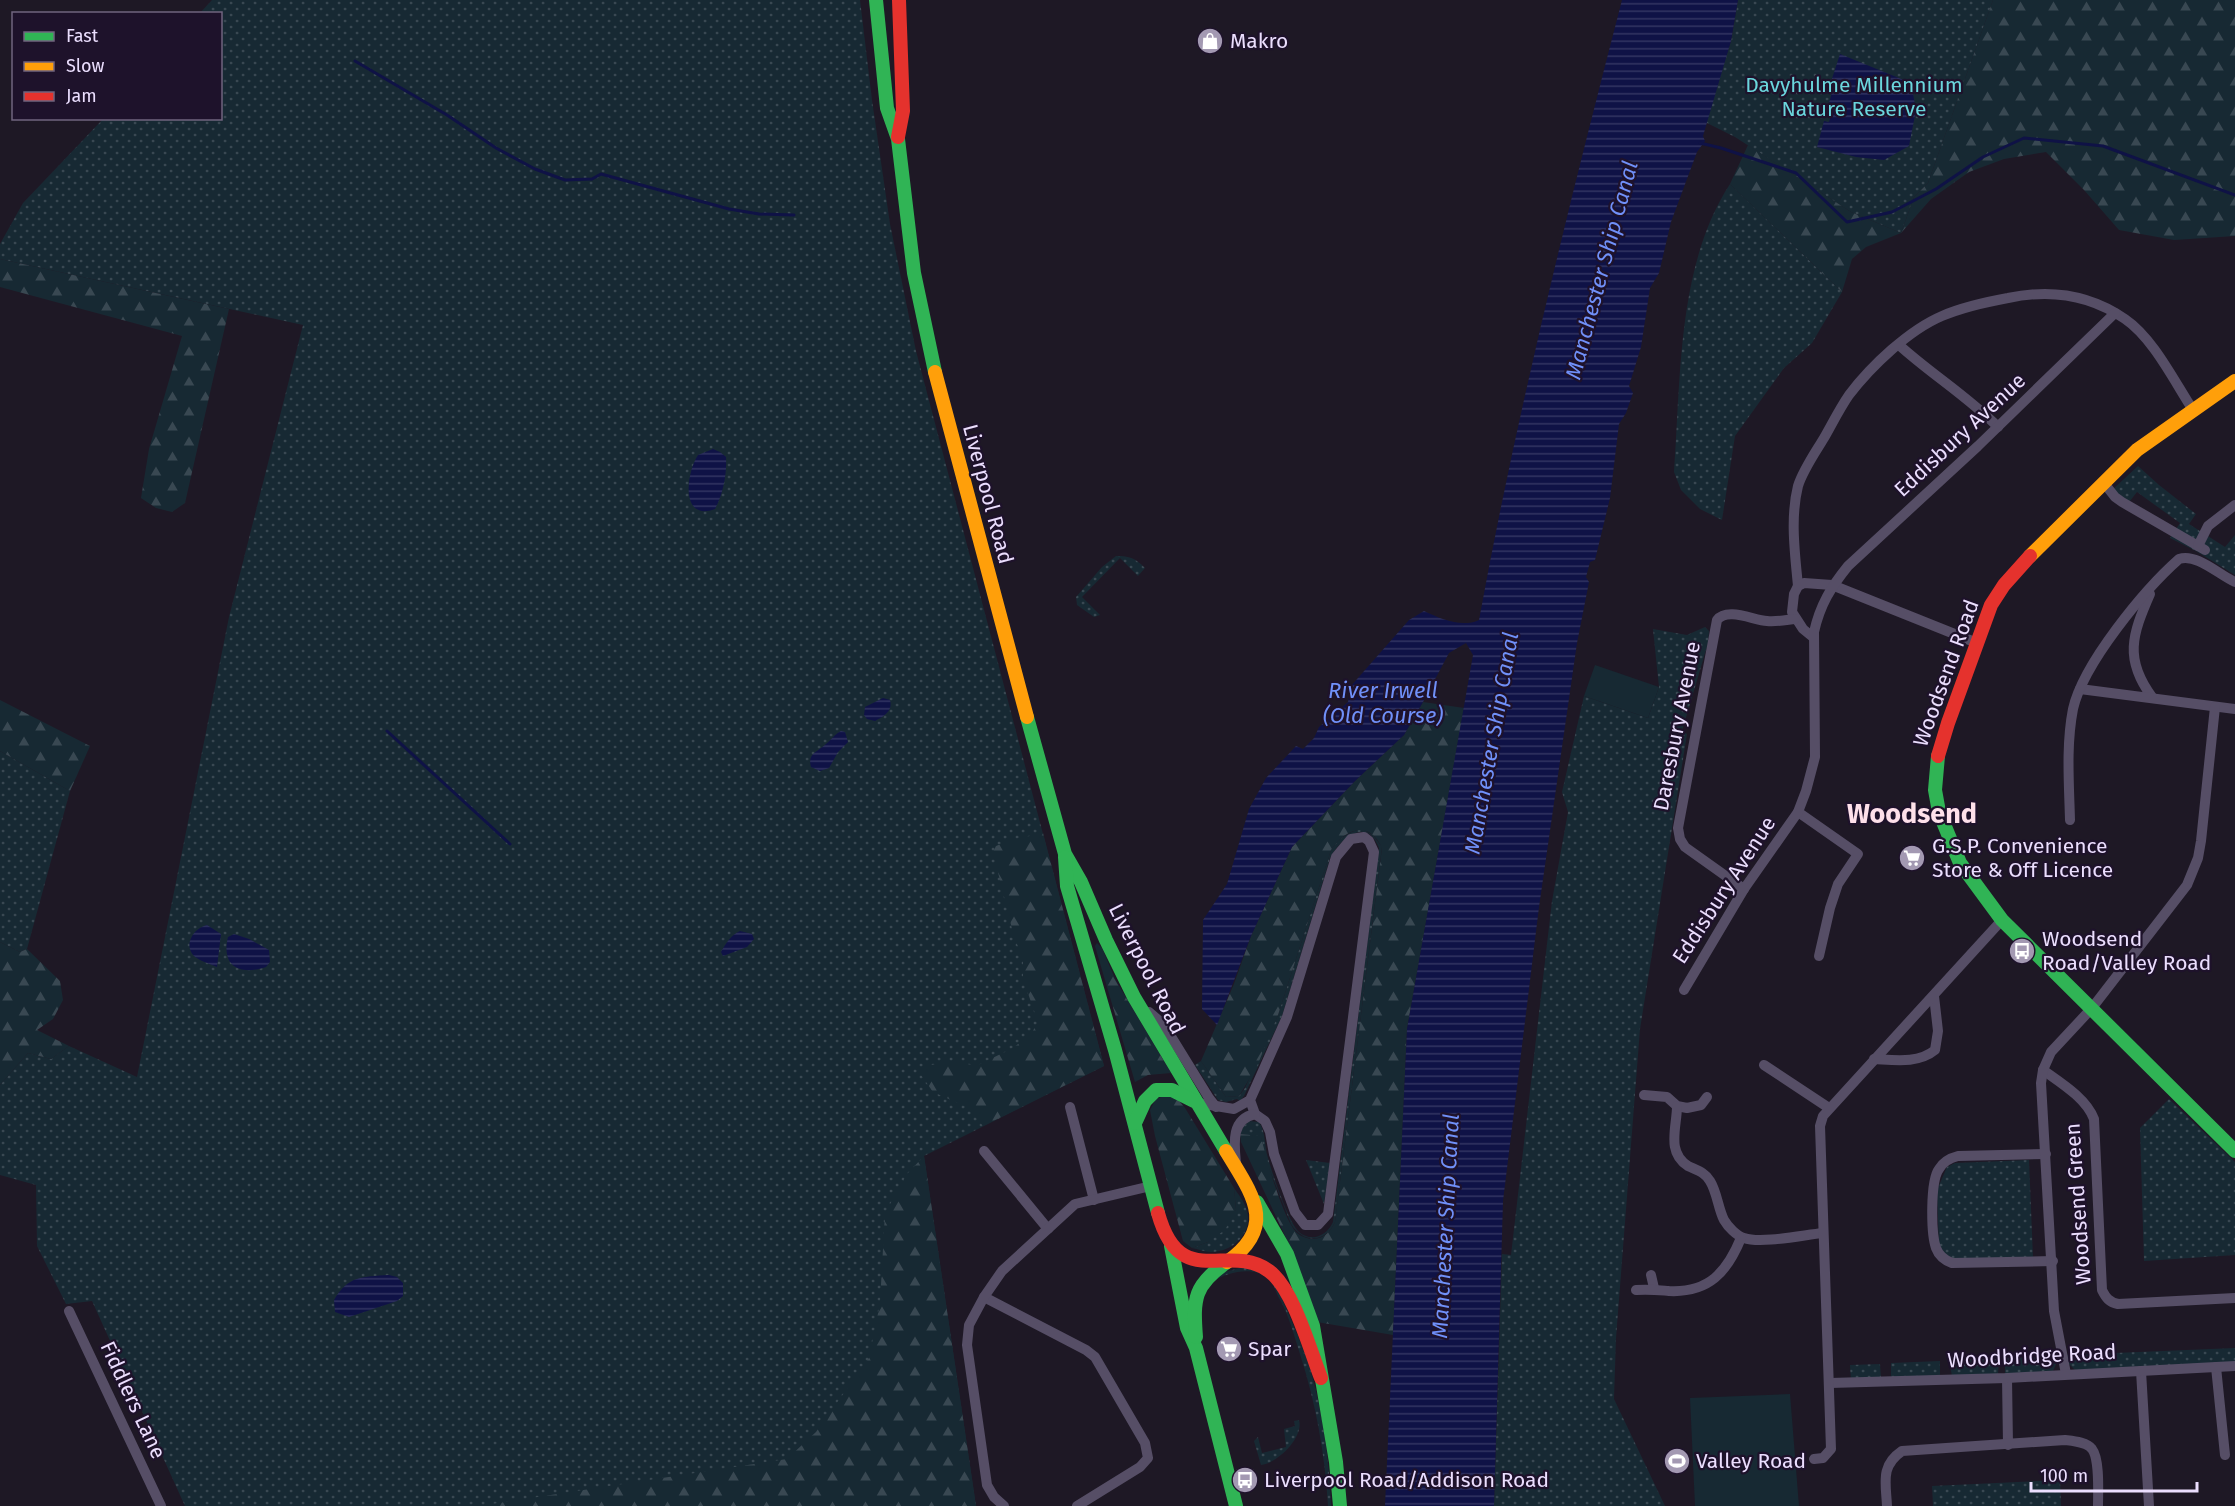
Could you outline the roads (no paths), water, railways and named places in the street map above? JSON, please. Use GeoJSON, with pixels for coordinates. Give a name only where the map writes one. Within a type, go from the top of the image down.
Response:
{"type":"FeatureCollection","features":[{"type":"Feature","properties":{"kind":"main road","name":"Liverpool Road"},"geometry":{"type":"LineString","coordinates":[[876,0],[887,108],[898,139],[914,273],[940,396],[1065,854],[1067,886],[1162,1227],[1171,1246]]}},
{"type":"Feature","properties":{"kind":"main road","name":"Liverpool Road"},"geometry":{"type":"LineString","coordinates":[[898,0],[903,111],[898,139]]}},
{"type":"Feature","properties":{"kind":"main road","name":"Woodsend Road"},"geometry":{"type":"LineString","coordinates":[[2233,386],[2193,410],[2137,450],[2032,553],[2004,585],[1991,605],[1936,763],[1935,790],[1939,812],[1960,863],[2002,920],[2235,1151]]}},
{"type":"Feature","properties":{"kind":"main road","name":"Liverpool Road"},"geometry":{"type":"LineString","coordinates":[[1065,854],[1081,882],[1134,997],[1274,1229],[1294,1272],[1313,1326],[1322,1378]]}},
{"type":"Feature","properties":{"kind":"main road"},"geometry":{"type":"LineString","coordinates":[[1135,1124],[1142,1104],[1158,1089],[1177,1090],[1195,1101]]}},
{"type":"Feature","properties":{"kind":"main road"},"geometry":{"type":"LineString","coordinates":[[1196,1348],[1194,1298],[1203,1281],[1243,1251],[1253,1238],[1257,1222],[1252,1195]]}},
{"type":"Feature","properties":{"kind":"main road"},"geometry":{"type":"LineString","coordinates":[[1171,1246],[1200,1263],[1227,1262],[1257,1265],[1268,1270],[1284,1288],[1322,1378],[1336,1462],[1340,1506]]}},
{"type":"Feature","properties":{"kind":"main road"},"geometry":{"type":"LineString","coordinates":[[1171,1246],[1187,1328],[1196,1348],[1236,1506]]}},
{"type":"Feature","properties":{"kind":"street"},"geometry":{"type":"LineString","coordinates":[[1814,638],[1803,629],[1792,612],[1794,594],[1798,586],[1794,527],[1798,485],[1849,396],[1869,372],[1919,329],[1942,316],[1981,303],[2025,294],[2057,293],[2085,298],[2115,313],[2136,328],[2193,410]]}},
{"type":"Feature","properties":{"kind":"street","name":"Eddisbury Avenue"},"geometry":{"type":"LineString","coordinates":[[1683,990],[1744,889],[1798,812],[1815,757],[1814,638],[1818,612],[1832,585],[1848,566],[1998,427],[2115,313]]}},
{"type":"Feature","properties":{"kind":"street"},"geometry":{"type":"LineString","coordinates":[[1899,345],[1920,364],[1975,405],[1998,427]]}},
{"type":"Feature","properties":{"kind":"street"},"geometry":{"type":"LineString","coordinates":[[2104,483],[2115,498],[2202,548],[2208,525],[2235,506]]}},
{"type":"Feature","properties":{"kind":"street"},"geometry":{"type":"LineString","coordinates":[[2070,820],[2068,760],[2073,708],[2097,657],[2120,624],[2170,567],[2184,557],[2199,561],[2235,582]]}},
{"type":"Feature","properties":{"kind":"street"},"geometry":{"type":"LineString","coordinates":[[1798,586],[1815,583],[1832,585],[1977,643]]}},
{"type":"Feature","properties":{"kind":"street"},"geometry":{"type":"LineString","coordinates":[[2152,697],[2140,681],[2134,666],[2133,653],[2141,614],[2154,585]]}},
{"type":"Feature","properties":{"kind":"street","name":"Daresbury Avenue"},"geometry":{"type":"LineString","coordinates":[[1744,889],[1685,847],[1678,828],[1717,620],[1720,615],[1728,614],[1767,621],[1795,619]]}},
{"type":"Feature","properties":{"kind":"street"},"geometry":{"type":"LineString","coordinates":[[2080,689],[2235,709]]}},
{"type":"Feature","properties":{"kind":"street"},"geometry":{"type":"LineString","coordinates":[[2066,1374],[2054,1311],[2053,1261],[2041,1083],[2043,1070],[2051,1052],[2092,1008],[2187,885],[2195,866],[2201,841],[2215,707]]}},
{"type":"Feature","properties":{"kind":"street","name":"Eddisbury Avenue"},"geometry":{"type":"LineString","coordinates":[[1798,812],[1858,854],[1838,884],[1819,956]]}},
{"type":"Feature","properties":{"kind":"street"},"geometry":{"type":"LineString","coordinates":[[1195,1101],[1234,1109],[1250,1100],[1287,1017],[1336,857],[1351,839],[1364,837],[1372,846],[1372,863],[1328,1214],[1318,1225],[1305,1225],[1295,1212],[1274,1154],[1270,1132],[1265,1122],[1255,1114],[1250,1100]]}},
{"type":"Feature","properties":{"kind":"street"},"geometry":{"type":"LineString","coordinates":[[1814,1460],[1823,1458],[1831,1449],[1820,1126],[1823,1116],[2002,920]]}},
{"type":"Feature","properties":{"kind":"street"},"geometry":{"type":"LineString","coordinates":[[1874,1059],[1915,1059],[1928,1056],[1935,1050],[1938,1031],[1934,996]]}},
{"type":"Feature","properties":{"kind":"street"},"geometry":{"type":"LineString","coordinates":[[1134,997],[1164,1025],[1216,1107]]}},
{"type":"Feature","properties":{"kind":"street"},"geometry":{"type":"LineString","coordinates":[[1764,1065],[1829,1108]]}},
{"type":"Feature","properties":{"kind":"street","name":"Woodsend Green"},"geometry":{"type":"LineString","coordinates":[[2043,1070],[2066,1086],[2091,1111],[2094,1119],[2102,1290],[2110,1303],[2235,1298]]}},
{"type":"Feature","properties":{"kind":"street"},"geometry":{"type":"LineString","coordinates":[[1644,1095],[1667,1097],[1677,1106],[1695,1107],[1701,1105],[1707,1098]]}},
{"type":"Feature","properties":{"kind":"street"},"geometry":{"type":"LineString","coordinates":[[1677,1106],[1673,1143],[1677,1155],[1682,1162],[1703,1173],[1711,1182],[1723,1218],[1741,1238],[1753,1240],[1823,1233]]}},
{"type":"Feature","properties":{"kind":"street"},"geometry":{"type":"LineString","coordinates":[[1070,1107],[1094,1200]]}},
{"type":"Feature","properties":{"kind":"street"},"geometry":{"type":"LineString","coordinates":[[1237,1170],[1234,1146],[1238,1125],[1247,1116],[1255,1114]]}},
{"type":"Feature","properties":{"kind":"street"},"geometry":{"type":"LineString","coordinates":[[984,1151],[1048,1229]]}},
{"type":"Feature","properties":{"kind":"street"},"geometry":{"type":"LineString","coordinates":[[2046,1154],[1958,1156],[1945,1162],[1939,1168],[1932,1186],[1934,1240],[1940,1256],[1952,1263],[2053,1261]]}},
{"type":"Feature","properties":{"kind":"street"},"geometry":{"type":"LineString","coordinates":[[1004,1506],[994,1497],[987,1485],[967,1345],[969,1325],[984,1297],[1002,1271],[1075,1204],[1151,1186]]}},
{"type":"Feature","properties":{"kind":"street"},"geometry":{"type":"LineString","coordinates":[[1636,1290],[1654,1288],[1669,1291],[1703,1286],[1717,1278],[1727,1266],[1741,1238]]}},
{"type":"Feature","properties":{"kind":"street"},"geometry":{"type":"LineString","coordinates":[[1651,1275],[1654,1288]]}},
{"type":"Feature","properties":{"kind":"street"},"geometry":{"type":"LineString","coordinates":[[984,1297],[1086,1350],[1095,1357],[1145,1443],[1148,1458],[1140,1467],[1077,1506]]}},
{"type":"Feature","properties":{"kind":"street","name":"Fiddlers Lane"},"geometry":{"type":"LineString","coordinates":[[69,1311],[161,1506]]}},
{"type":"Feature","properties":{"kind":"street","name":"Woodbridge Road"},"geometry":{"type":"LineString","coordinates":[[1830,1383],[2235,1366]]}},
{"type":"Feature","properties":{"kind":"street"},"geometry":{"type":"LineString","coordinates":[[2216,1367],[2225,1455]]}},
{"type":"Feature","properties":{"kind":"street"},"geometry":{"type":"LineString","coordinates":[[2141,1371],[2149,1506]]}},
{"type":"Feature","properties":{"kind":"street"},"geometry":{"type":"LineString","coordinates":[[2007,1377],[2008,1445]]}},
{"type":"Feature","properties":{"kind":"street"},"geometry":{"type":"LineString","coordinates":[[1887,1506],[1885,1474],[1888,1464],[1902,1451],[2065,1440],[2092,1448],[2096,1458],[2098,1506]]}},
{"type":"Feature","properties":{"kind":"water"},"geometry":{"type":"Polygon","coordinates":[[[1622,0],[1738,0],[1731,41],[1703,136],[1705,141],[1697,152],[1671,222],[1659,273],[1650,288],[1641,347],[1629,386],[1633,393],[1626,413],[1619,424],[1610,498],[1595,560],[1590,562],[1586,577],[1589,582],[1577,643],[1539,907],[1503,1201],[1494,1506],[1385,1506],[1407,1029],[1473,655],[1466,643],[1449,653],[1404,735],[1355,781],[1292,847],[1251,936],[1217,1025],[1202,1009],[1203,920],[1227,884],[1249,809],[1266,778],[1296,746],[1303,749],[1314,738],[1319,727],[1348,702],[1350,687],[1409,620],[1424,611],[1459,623],[1479,620],[1527,386],[1563,231],[1622,0]]]}},
{"type":"Feature","properties":{"kind":"water"},"geometry":{"type":"Polygon","coordinates":[[[1840,54],[1911,83],[1916,110],[1909,146],[1884,160],[1856,157],[1817,147],[1824,121],[1829,122],[1834,104],[1829,103],[1832,92],[1828,91],[1840,54]]]}},
{"type":"Feature","properties":{"kind":"water"},"geometry":{"type":"Polygon","coordinates":[[[713,449],[726,457],[725,477],[715,509],[704,511],[696,509],[691,502],[689,483],[698,455],[713,449]]]}},
{"type":"Feature","properties":{"kind":"water"},"geometry":{"type":"Polygon","coordinates":[[[883,698],[890,700],[891,704],[887,713],[875,721],[867,719],[864,715],[865,707],[883,698]]]}},
{"type":"Feature","properties":{"kind":"water"},"geometry":{"type":"Polygon","coordinates":[[[841,731],[845,732],[848,742],[838,752],[829,768],[820,771],[811,767],[810,762],[814,753],[841,731]]]}},
{"type":"Feature","properties":{"kind":"water"},"geometry":{"type":"Polygon","coordinates":[[[207,925],[221,934],[217,967],[194,956],[190,947],[194,933],[207,925]]]}},
{"type":"Feature","properties":{"kind":"water"},"geometry":{"type":"Polygon","coordinates":[[[740,931],[752,934],[754,939],[747,947],[723,956],[721,952],[727,942],[740,931]]]}},
{"type":"Feature","properties":{"kind":"water"},"geometry":{"type":"Polygon","coordinates":[[[234,934],[269,950],[270,962],[266,967],[240,969],[230,962],[227,955],[228,937],[234,934]]]}},
{"type":"Feature","properties":{"kind":"water"},"geometry":{"type":"Polygon","coordinates":[[[389,1275],[397,1277],[403,1283],[403,1296],[397,1301],[349,1317],[335,1312],[334,1300],[345,1286],[364,1277],[389,1275]]]}},
{"type":"Feature","properties":{"kind":"waterway"},"geometry":{"type":"LineString","coordinates":[[355,61],[447,115],[496,148],[535,169],[565,180],[592,179],[601,174],[729,209],[759,214],[794,215]]}},
{"type":"Feature","properties":{"kind":"waterway"},"geometry":{"type":"LineString","coordinates":[[1700,143],[1796,173],[1847,222],[1892,212],[1936,189],[1983,157],[2024,138],[2103,146],[2235,195]]}},
{"type":"Feature","properties":{"kind":"waterway"},"geometry":{"type":"LineString","coordinates":[[387,731],[510,844]]}},
{"type":"Feature","properties":{"kind":"place","name":"Makro"},"geometry":{"type":"Point","coordinates":[1210,41]}},
{"type":"Feature","properties":{"kind":"place","name":"G.S.P. Convenience Store & Off Licence"},"geometry":{"type":"Point","coordinates":[1912,858]}},
{"type":"Feature","properties":{"kind":"place","name":"Woodsend Road/Valley Road"},"geometry":{"type":"Point","coordinates":[2022,951]}},
{"type":"Feature","properties":{"kind":"place","name":"Spar"},"geometry":{"type":"Point","coordinates":[1229,1349]}},
{"type":"Feature","properties":{"kind":"place","name":"Valley Road"},"geometry":{"type":"Point","coordinates":[1677,1461]}},
{"type":"Feature","properties":{"kind":"place","name":"Liverpool Road/Addison Road"},"geometry":{"type":"Point","coordinates":[1245,1480]}},
{"type":"Feature","properties":{"kind":"district","name":"Woodsend"},"geometry":{"type":"Point","coordinates":[1912,814]}},
{"type":"Feature","properties":{"kind":"park label","name":"Davyhulme Millennium Nature Reserve"},"geometry":{"type":"Point","coordinates":[1854,97]}},
{"type":"Feature","properties":{"kind":"water label","name":"Manchester Ship Canal"},"geometry":{"type":"Point","coordinates":[1601,270]}},
{"type":"Feature","properties":{"kind":"water label","name":"River Irwell (Old Course)"},"geometry":{"type":"Point","coordinates":[1383,702]}},
{"type":"Feature","properties":{"kind":"water label","name":"Manchester Ship Canal"},"geometry":{"type":"Point","coordinates":[1491,743]}},
{"type":"Feature","properties":{"kind":"water label","name":"Manchester Ship Canal"},"geometry":{"type":"Point","coordinates":[1445,1226]}}]}
